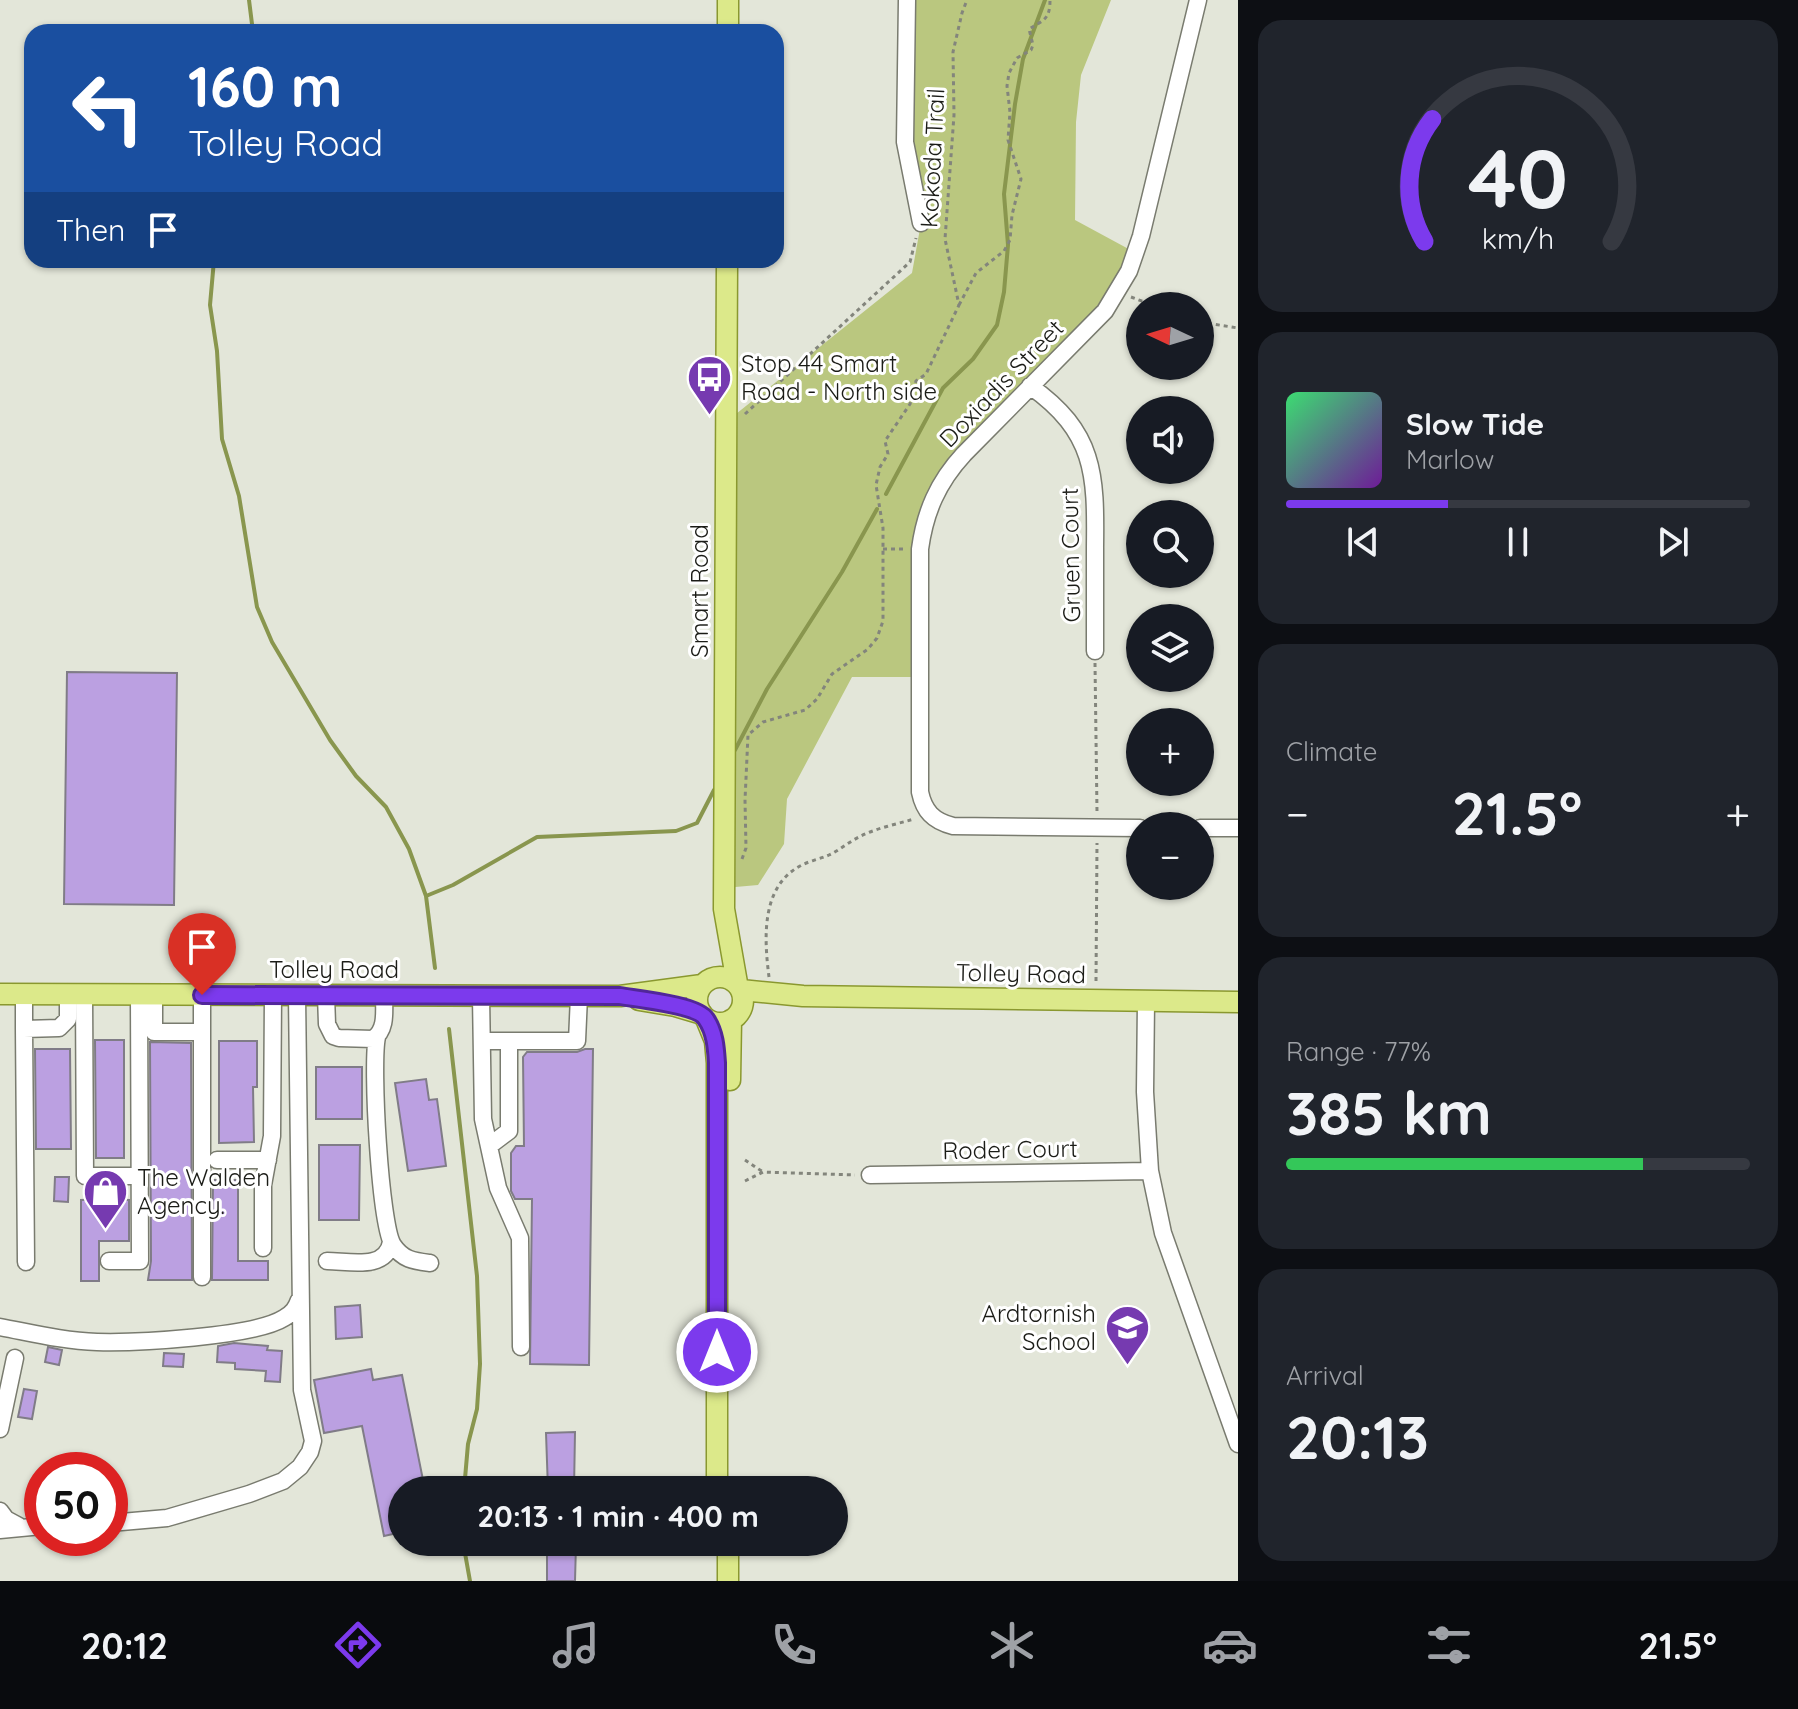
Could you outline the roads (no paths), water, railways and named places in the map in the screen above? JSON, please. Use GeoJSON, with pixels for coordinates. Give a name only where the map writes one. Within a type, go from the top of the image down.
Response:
{"type":"FeatureCollection","features":[{"type":"Feature","properties":{"kind":"main road"},"geometry":{"type":"LineString","coordinates":[[728,0],[728,24]]}},
{"type":"Feature","properties":{"kind":"main road","name":"Smart Road"},"geometry":{"type":"LineString","coordinates":[[727,268],[724,888],[725,922],[737,1001],[728,1476]]}},
{"type":"Feature","properties":{"kind":"main road","name":"Smart Road"},"geometry":{"type":"LineString","coordinates":[[705,982],[725,922]]}},
{"type":"Feature","properties":{"kind":"main road"},"geometry":{"type":"LineString","coordinates":[[704,1016],[716,1023],[737,1001],[730,979],[716,977],[705,982],[697,1000],[704,1016],[715,1041],[717,1063],[717,1476]]}},
{"type":"Feature","properties":{"kind":"main road","name":"Tolley Road"},"geometry":{"type":"LineString","coordinates":[[0,994],[620,996],[705,982]]}},
{"type":"Feature","properties":{"kind":"main road","name":"Tolley Road"},"geometry":{"type":"LineString","coordinates":[[620,996],[675,1006],[704,1016]]}},
{"type":"Feature","properties":{"kind":"main road","name":"Tolley Road"},"geometry":{"type":"LineString","coordinates":[[737,1001],[803,996],[1238,1002]]}},
{"type":"Feature","properties":{"kind":"main road"},"geometry":{"type":"LineString","coordinates":[[717,1556],[717,1581]]}},
{"type":"Feature","properties":{"kind":"main road"},"geometry":{"type":"LineString","coordinates":[[728,1556],[728,1581]]}},
{"type":"Feature","properties":{"kind":"street"},"geometry":{"type":"LineString","coordinates":[[907,0],[905,142],[921,223]]}},
{"type":"Feature","properties":{"kind":"street","name":"Doxiadis Street"},"geometry":{"type":"LineString","coordinates":[[1126,828],[953,826],[941,823],[929,814],[920,792],[920,549],[927,515],[945,477],[1105,311],[1129,271],[1141,236],[1198,0]]}},
{"type":"Feature","properties":{"kind":"street","name":"Gruen Court"},"geometry":{"type":"LineString","coordinates":[[1030,386],[1063,414],[1079,437],[1094,478],[1095,651]]}},
{"type":"Feature","properties":{"kind":"street"},"geometry":{"type":"LineString","coordinates":[[1214,828],[1238,828]]}},
{"type":"Feature","properties":{"kind":"street"},"geometry":{"type":"LineString","coordinates":[[24,994],[26,1262]]}},
{"type":"Feature","properties":{"kind":"street"},"geometry":{"type":"LineString","coordinates":[[24,1029],[59,1028],[68,1019],[76,994]]}},
{"type":"Feature","properties":{"kind":"street"},"geometry":{"type":"LineString","coordinates":[[76,994],[85,1176],[139,1176]]}},
{"type":"Feature","properties":{"kind":"street"},"geometry":{"type":"LineString","coordinates":[[146,995],[154,1032],[202,1032]]}},
{"type":"Feature","properties":{"kind":"street"},"geometry":{"type":"LineString","coordinates":[[109,1261],[140,1261],[139,1176],[146,995]]}},
{"type":"Feature","properties":{"kind":"street"},"geometry":{"type":"LineString","coordinates":[[202,995],[202,1277]]}},
{"type":"Feature","properties":{"kind":"street"},"geometry":{"type":"LineString","coordinates":[[263,1248],[263,1185],[272,1136],[273,995]]}},
{"type":"Feature","properties":{"kind":"street"},"geometry":{"type":"LineString","coordinates":[[128,1521],[167,1518],[202,1509],[283,1481],[300,1467],[310,1452],[313,1441],[302,1390],[299,1300],[297,995]]}},
{"type":"Feature","properties":{"kind":"street"},"geometry":{"type":"LineString","coordinates":[[326,995],[327,1024],[333,1036],[377,1037]]}},
{"type":"Feature","properties":{"kind":"street"},"geometry":{"type":"LineString","coordinates":[[384,996],[383,1021],[377,1037],[377,1121],[385,1221],[391,1242],[410,1261],[430,1263]]}},
{"type":"Feature","properties":{"kind":"street"},"geometry":{"type":"LineString","coordinates":[[481,996],[483,1119],[498,1188],[520,1238],[521,1347]]}},
{"type":"Feature","properties":{"kind":"street"},"geometry":{"type":"LineString","coordinates":[[482,1041],[577,1041],[579,996]]}},
{"type":"Feature","properties":{"kind":"street"},"geometry":{"type":"LineString","coordinates":[[1146,1001],[1145,1092],[1150,1171],[1163,1233],[1237,1438]]}},
{"type":"Feature","properties":{"kind":"street"},"geometry":{"type":"LineString","coordinates":[[489,1146],[509,1131],[509,1041]]}},
{"type":"Feature","properties":{"kind":"street"},"geometry":{"type":"LineString","coordinates":[[217,1160],[268,1160]]}},
{"type":"Feature","properties":{"kind":"street","name":"Roder Court"},"geometry":{"type":"LineString","coordinates":[[870,1175],[1150,1171]]}},
{"type":"Feature","properties":{"kind":"street"},"geometry":{"type":"LineString","coordinates":[[327,1261],[378,1262],[385,1257],[391,1242]]}},
{"type":"Feature","properties":{"kind":"street"},"geometry":{"type":"LineString","coordinates":[[0,1327],[100,1342],[195,1337],[282,1320],[294,1311],[299,1300]]}},
{"type":"Feature","properties":{"kind":"street"},"geometry":{"type":"LineString","coordinates":[[0,1429],[15,1358]]}},
{"type":"Feature","properties":{"kind":"street"},"geometry":{"type":"LineString","coordinates":[[0,1511],[19,1526]]}},
{"type":"Feature","properties":{"kind":"street"},"geometry":{"type":"LineString","coordinates":[[0,1530],[24,1526]]}},
{"type":"Feature","properties":{"kind":"waterway"},"geometry":{"type":"LineString","coordinates":[[249,0],[252,24]]}},
{"type":"Feature","properties":{"kind":"waterway"},"geometry":{"type":"LineString","coordinates":[[886,494],[943,388],[973,359],[997,325],[1004,292],[1008,245],[1004,194],[1015,104],[1023,59],[1045,0]]}},
{"type":"Feature","properties":{"kind":"waterway"},"geometry":{"type":"LineString","coordinates":[[213,268],[210,305],[217,351],[222,439],[239,496],[257,607],[272,642],[330,740],[356,776],[386,807],[409,849],[426,896],[435,968]]}},
{"type":"Feature","properties":{"kind":"waterway"},"geometry":{"type":"LineString","coordinates":[[735,750],[767,689],[842,572],[877,509]]}},
{"type":"Feature","properties":{"kind":"waterway"},"geometry":{"type":"LineString","coordinates":[[426,896],[453,885],[537,837],[676,831],[697,823],[714,790]]}},
{"type":"Feature","properties":{"kind":"waterway"},"geometry":{"type":"LineString","coordinates":[[449,1029],[477,1276],[480,1364],[477,1409],[468,1444],[465,1476]]}},
{"type":"Feature","properties":{"kind":"waterway"},"geometry":{"type":"LineString","coordinates":[[466,1556],[470,1581]]}},
{"type":"Feature","properties":{"kind":"place","name":"Stop 44 Smart Road - North side"},"geometry":{"type":"Point","coordinates":[710,416]}},
{"type":"Feature","properties":{"kind":"place","name":"The Walden Agency."},"geometry":{"type":"Point","coordinates":[106,1230]}},
{"type":"Feature","properties":{"kind":"place","name":"Ardtornish School"},"geometry":{"type":"Point","coordinates":[1127,1366]}}]}
